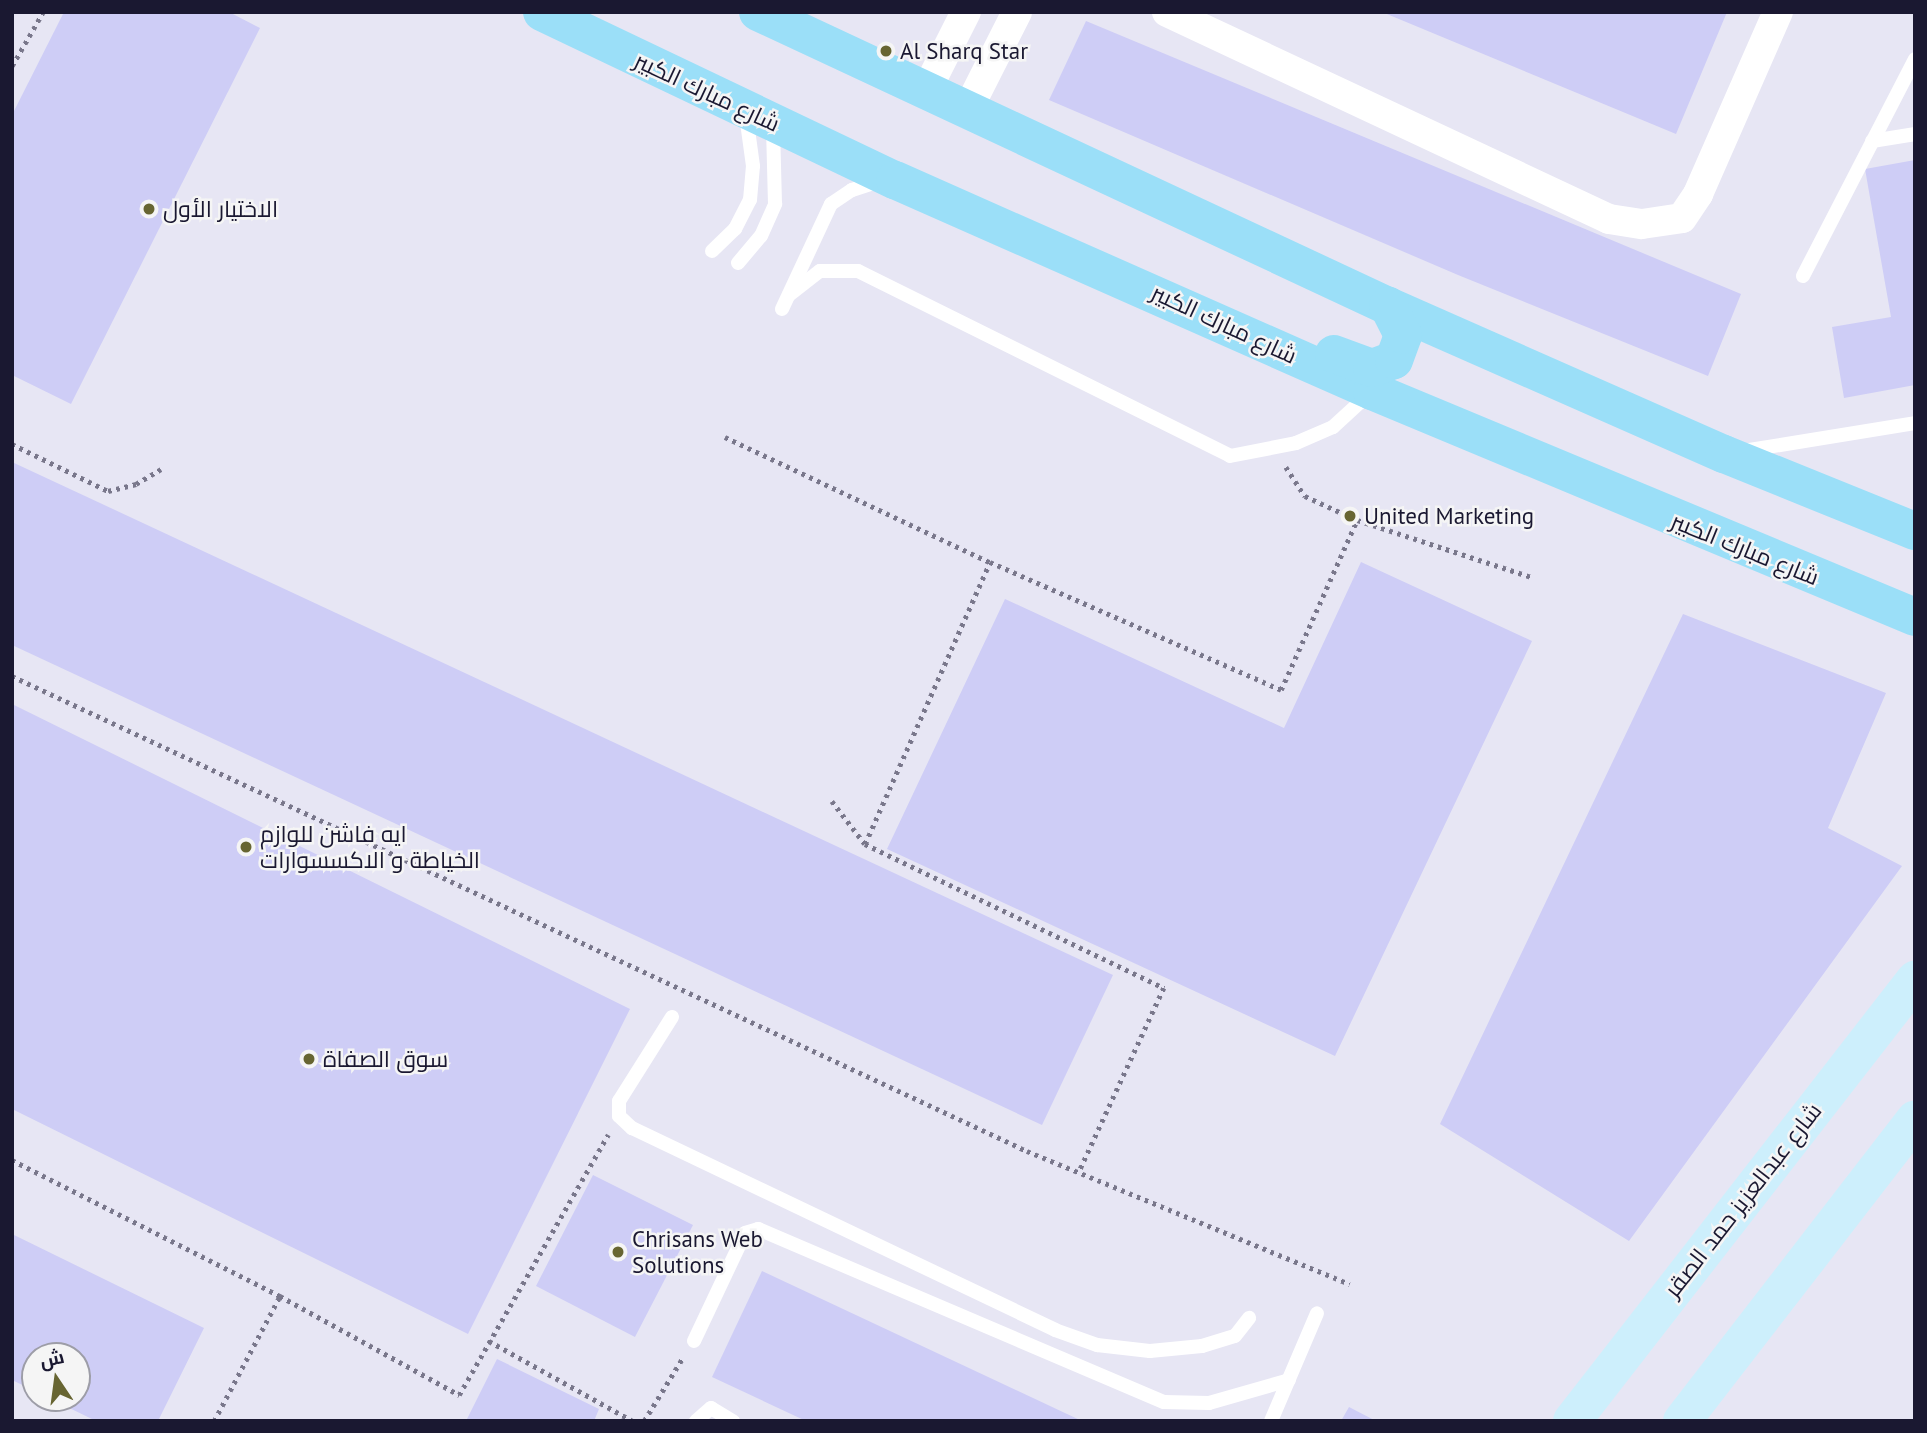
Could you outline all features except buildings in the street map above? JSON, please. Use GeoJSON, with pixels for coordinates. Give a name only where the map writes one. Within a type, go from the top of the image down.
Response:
{"type":"FeatureCollection","features":[{"type":"Feature","properties":{"kind":"main road","name":"شارع مبارك الكبير"},"geometry":{"type":"LineString","coordinates":[[542,12],[895,180],[1139,285],[1372,391],[1915,617]]}},
{"type":"Feature","properties":{"kind":"main road"},"geometry":{"type":"LineString","coordinates":[[758,12],[966,113],[1388,306],[1724,454],[1915,531]]}},
{"type":"Feature","properties":{"kind":"main road"},"geometry":{"type":"LineString","coordinates":[[1139,285],[1208,298],[1372,368],[1394,360],[1402,347],[1401,326],[1388,306]]}},
{"type":"Feature","properties":{"kind":"main road"},"geometry":{"type":"LineString","coordinates":[[1845,590],[1915,638]]}},
{"type":"Feature","properties":{"kind":"main road","name":"شارع عبدالعزيز حمد الصقر"},"geometry":{"type":"LineString","coordinates":[[1590,1413],[1915,980]]}},
{"type":"Feature","properties":{"kind":"main road"},"geometry":{"type":"LineString","coordinates":[[1682,1421],[1915,1121]]}},
{"type":"Feature","properties":{"kind":"street"},"geometry":{"type":"LineString","coordinates":[[925,93],[966,12]]}},
{"type":"Feature","properties":{"kind":"street"},"geometry":{"type":"LineString","coordinates":[[966,113],[1017,12]]}},
{"type":"Feature","properties":{"kind":"street"},"geometry":{"type":"LineString","coordinates":[[1167,12],[1609,219],[1642,224],[1682,218],[1698,194],[1778,12]]}},
{"type":"Feature","properties":{"kind":"lane"},"geometry":{"type":"LineString","coordinates":[[1803,276],[1915,59]]}},
{"type":"Feature","properties":{"kind":"lane"},"geometry":{"type":"LineString","coordinates":[[712,251],[735,229],[750,200],[758,116]]}},
{"type":"Feature","properties":{"kind":"lane"},"geometry":{"type":"LineString","coordinates":[[738,263],[761,236],[775,204],[758,116]]}},
{"type":"Feature","properties":{"kind":"lane"},"geometry":{"type":"LineString","coordinates":[[1872,141],[1915,134]]}},
{"type":"Feature","properties":{"kind":"lane"},"geometry":{"type":"LineString","coordinates":[[782,309],[831,204],[864,185],[895,180]]}},
{"type":"Feature","properties":{"kind":"lane"},"geometry":{"type":"LineString","coordinates":[[789,295],[820,271],[858,271],[1230,456],[1275,449],[1332,426],[1372,391]]}},
{"type":"Feature","properties":{"kind":"lane"},"geometry":{"type":"LineString","coordinates":[[1724,454],[1915,422]]}},
{"type":"Feature","properties":{"kind":"lane"},"geometry":{"type":"LineString","coordinates":[[672,1017],[619,1101],[619,1116],[632,1128],[1087,1342],[1150,1351],[1202,1346],[1236,1336],[1249,1318]]}},
{"type":"Feature","properties":{"kind":"lane"},"geometry":{"type":"LineString","coordinates":[[694,1340],[745,1233],[758,1229],[1164,1402],[1209,1403],[1289,1380]]}},
{"type":"Feature","properties":{"kind":"lane"},"geometry":{"type":"LineString","coordinates":[[1271,1421],[1317,1313]]}},
{"type":"Feature","properties":{"kind":"lane"},"geometry":{"type":"LineString","coordinates":[[696,1421],[711,1408],[733,1421]]}},
{"type":"Feature","properties":{"kind":"path"},"geometry":{"type":"LineString","coordinates":[[12,66],[43,12]]}},
{"type":"Feature","properties":{"kind":"path"},"geometry":{"type":"LineString","coordinates":[[725,437],[990,562],[1281,690],[1357,520]]}},
{"type":"Feature","properties":{"kind":"path"},"geometry":{"type":"LineString","coordinates":[[12,444],[108,491],[136,484],[161,469]]}},
{"type":"Feature","properties":{"kind":"path"},"geometry":{"type":"LineString","coordinates":[[1275,449],[1305,496],[1357,520],[1531,577]]}},
{"type":"Feature","properties":{"kind":"path"},"geometry":{"type":"LineString","coordinates":[[865,844],[990,562]]}},
{"type":"Feature","properties":{"kind":"path"},"geometry":{"type":"LineString","coordinates":[[12,676],[1079,1172],[1350,1284]]}},
{"type":"Feature","properties":{"kind":"path"},"geometry":{"type":"LineString","coordinates":[[832,801],[865,844],[1164,988],[1079,1172]]}},
{"type":"Feature","properties":{"kind":"path"},"geometry":{"type":"LineString","coordinates":[[12,1160],[280,1296],[459,1395],[619,1116]]}},
{"type":"Feature","properties":{"kind":"path"},"geometry":{"type":"LineString","coordinates":[[214,1421],[280,1296]]}},
{"type":"Feature","properties":{"kind":"path"},"geometry":{"type":"LineString","coordinates":[[644,1421],[694,1340]]}},
{"type":"Feature","properties":{"kind":"path"},"geometry":{"type":"LineString","coordinates":[[489,1341],[633,1421]]}},
{"type":"Feature","properties":{"kind":"place","name":"Al Sharq Star"},"geometry":{"type":"Point","coordinates":[886,51]}},
{"type":"Feature","properties":{"kind":"place","name":"الاختيار الأول"},"geometry":{"type":"Point","coordinates":[149,209]}},
{"type":"Feature","properties":{"kind":"place","name":"United Marketing"},"geometry":{"type":"Point","coordinates":[1350,516]}},
{"type":"Feature","properties":{"kind":"place","name":"ايه فاشن للوازم الخياطة و الاكسسوارات"},"geometry":{"type":"Point","coordinates":[246,847]}},
{"type":"Feature","properties":{"kind":"place","name":"سوق الصفاة"},"geometry":{"type":"Point","coordinates":[309,1059]}},
{"type":"Feature","properties":{"kind":"place","name":"Chrisans Web Solutions"},"geometry":{"type":"Point","coordinates":[618,1252]}}]}
